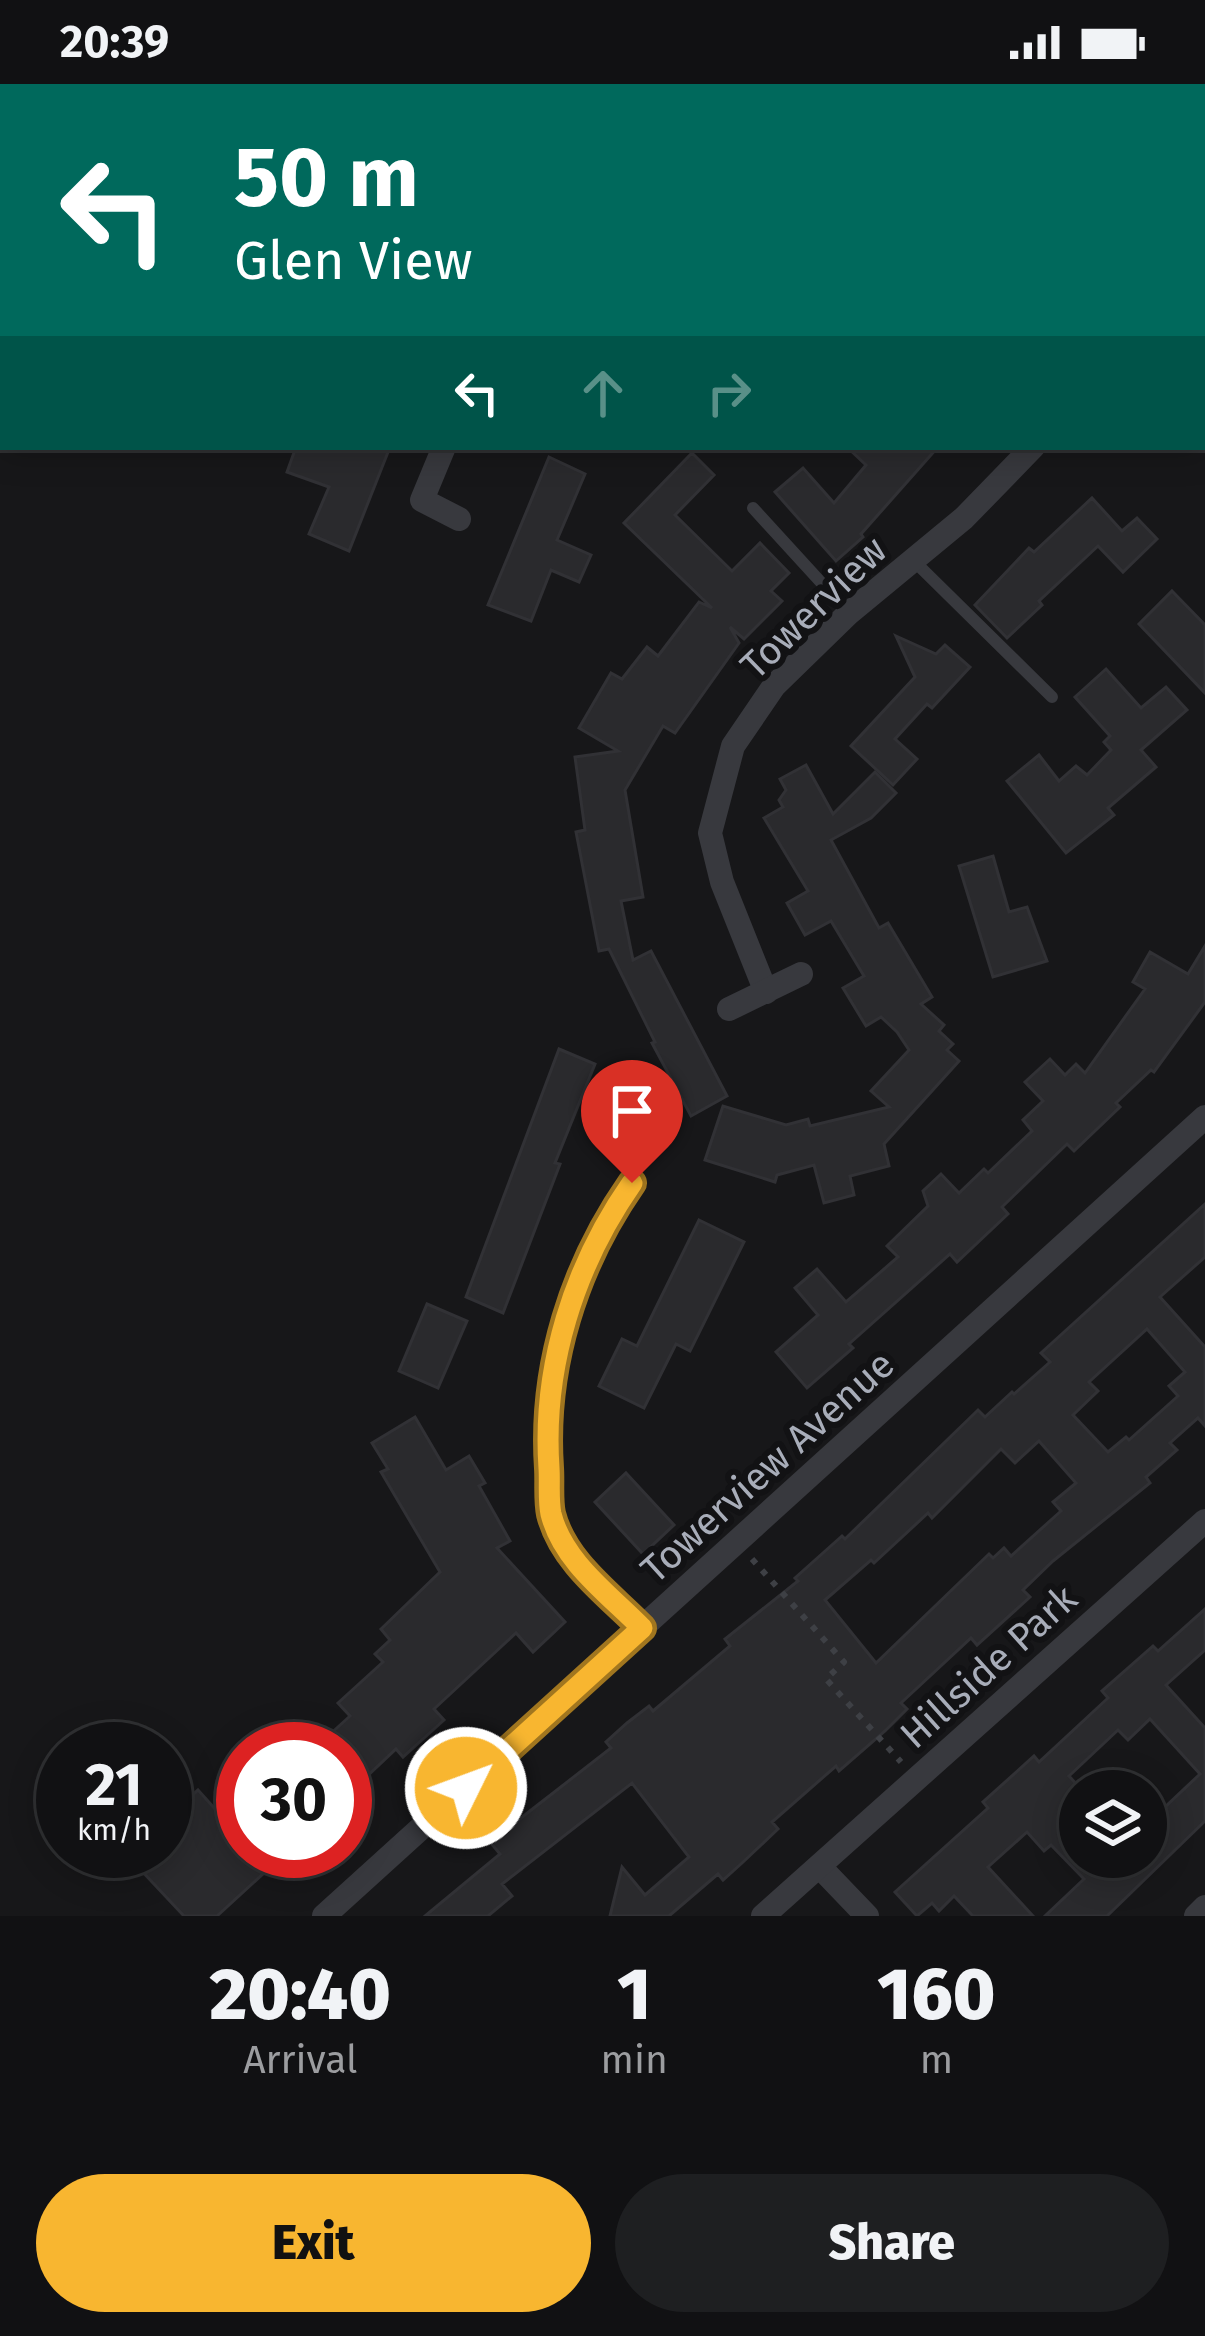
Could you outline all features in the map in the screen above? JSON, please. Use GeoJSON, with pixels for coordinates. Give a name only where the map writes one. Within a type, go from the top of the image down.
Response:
{"type":"FeatureCollection","features":[{"type":"Feature","properties":{"kind":"street"},"geometry":{"type":"LineString","coordinates":[[443,450],[422,500],[459,519]]}},
{"type":"Feature","properties":{"kind":"street","name":"Towerview"},"geometry":{"type":"LineString","coordinates":[[766,992],[722,881],[710,833],[733,746],[774,686],[849,613],[964,518],[1030,450]]}},
{"type":"Feature","properties":{"kind":"street"},"geometry":{"type":"LineString","coordinates":[[729,1009],[801,974]]}},
{"type":"Feature","properties":{"kind":"street","name":"Towerview Avenue"},"geometry":{"type":"LineString","coordinates":[[324,1916],[1205,1117]]}},
{"type":"Feature","properties":{"kind":"street"},"geometry":{"type":"LineString","coordinates":[[632,1183],[603,1223],[554,1353],[546,1430],[551,1516],[604,1596],[642,1628]]}},
{"type":"Feature","properties":{"kind":"street","name":"Hillside Park"},"geometry":{"type":"LineString","coordinates":[[764,1916],[1205,1521]]}},
{"type":"Feature","properties":{"kind":"street"},"geometry":{"type":"LineString","coordinates":[[820,1867],[867,1916]]}},
{"type":"Feature","properties":{"kind":"street"},"geometry":{"type":"LineString","coordinates":[[1196,1916],[1205,1907]]}},
{"type":"Feature","properties":{"kind":"lane"},"geometry":{"type":"LineString","coordinates":[[753,508],[849,613]]}},
{"type":"Feature","properties":{"kind":"lane"},"geometry":{"type":"LineString","coordinates":[[913,560],[1052,698]]}},
{"type":"Feature","properties":{"kind":"path"},"geometry":{"type":"LineString","coordinates":[[736,1542],[844,1662],[826,1678],[916,1778]]}},
{"type":"Feature","properties":{"kind":"building"},"geometry":{"type":"Polygon","coordinates":[[[295,450],[389,450],[349,551],[309,534],[329,487],[287,472],[295,450]]]}},
{"type":"Feature","properties":{"kind":"building"},"geometry":{"type":"Polygon","coordinates":[[[850,450],[935,450],[863,537],[836,561],[775,492],[803,468],[834,503],[866,465],[850,450]]]}},
{"type":"Feature","properties":{"kind":"building"},"geometry":{"type":"Polygon","coordinates":[[[692,453],[714,475],[675,515],[732,571],[760,543],[789,573],[771,591],[782,601],[744,639],[730,627],[739,643],[675,733],[663,726],[625,790],[643,897],[621,901],[633,960],[651,951],[727,1096],[691,1116],[609,949],[599,951],[576,832],[585,830],[575,757],[618,751],[579,728],[611,673],[622,679],[647,647],[658,656],[699,602],[712,608],[624,523],[692,453]]]}},
{"type":"Feature","properties":{"kind":"building"},"geometry":{"type":"Polygon","coordinates":[[[549,457],[585,474],[557,540],[591,555],[579,582],[551,570],[531,621],[488,605],[549,457]]]}},
{"type":"Feature","properties":{"kind":"building"},"geometry":{"type":"Polygon","coordinates":[[[1092,498],[1122,531],[1137,518],[1157,539],[1123,572],[1098,546],[1007,638],[975,605],[1029,548],[1034,552],[1092,498]]]}},
{"type":"Feature","properties":{"kind":"building"},"geometry":{"type":"Polygon","coordinates":[[[1172,591],[1205,625],[1205,693],[1139,624],[1172,591]]]}},
{"type":"Feature","properties":{"kind":"building"},"geometry":{"type":"Polygon","coordinates":[[[896,636],[936,654],[945,645],[970,667],[895,739],[917,759],[893,785],[851,746],[915,677],[896,636]]]}},
{"type":"Feature","properties":{"kind":"building"},"geometry":{"type":"Polygon","coordinates":[[[1106,669],[1141,708],[1166,687],[1187,710],[1141,750],[1156,767],[1108,808],[1114,815],[1066,853],[1007,781],[1039,755],[1059,781],[1076,766],[1087,775],[1111,750],[1104,742],[1110,736],[1075,697],[1106,669]]]}},
{"type":"Feature","properties":{"kind":"building"},"geometry":{"type":"Polygon","coordinates":[[[806,765],[833,814],[875,772],[896,793],[871,818],[831,840],[879,928],[888,923],[932,997],[921,1004],[944,1025],[939,1031],[953,1044],[947,1050],[959,1061],[884,1144],[889,1166],[850,1176],[854,1195],[824,1203],[814,1165],[777,1175],[775,1182],[705,1160],[723,1106],[786,1125],[808,1119],[810,1126],[889,1107],[871,1091],[909,1050],[881,1017],[866,1026],[843,988],[864,976],[831,921],[805,935],[787,903],[808,891],[764,818],[783,807],[779,800],[786,790],[780,779],[806,765]]]}},
{"type":"Feature","properties":{"kind":"building"},"geometry":{"type":"Polygon","coordinates":[[[993,856],[1009,912],[1027,907],[1047,961],[993,977],[959,866],[993,856]]]}},
{"type":"Feature","properties":{"kind":"building"},"geometry":{"type":"Polygon","coordinates":[[[1205,946],[1205,1002],[1154,1072],[1116,1103],[1120,1107],[1074,1151],[1067,1144],[1002,1207],[1008,1214],[957,1262],[950,1254],[807,1388],[776,1352],[818,1315],[795,1288],[817,1269],[846,1302],[898,1257],[887,1246],[928,1206],[923,1191],[941,1174],[959,1193],[1032,1131],[1023,1120],[1043,1101],[1025,1082],[1050,1059],[1065,1075],[1076,1064],[1085,1073],[1145,989],[1133,982],[1150,952],[1188,974],[1205,946]]]}},
{"type":"Feature","properties":{"kind":"building"},"geometry":{"type":"Polygon","coordinates":[[[559,1049],[595,1064],[503,1313],[466,1297],[559,1049]]]}},
{"type":"Feature","properties":{"kind":"building"},"geometry":{"type":"Polygon","coordinates":[[[1205,1204],[1205,1257],[1160,1297],[1205,1347],[1205,1426],[1198,1418],[1170,1443],[1177,1450],[1146,1477],[1150,1483],[1053,1561],[1023,1590],[1030,1597],[977,1645],[971,1638],[901,1703],[907,1709],[885,1731],[772,1822],[778,1829],[742,1863],[723,1880],[718,1874],[669,1916],[610,1916],[622,1867],[645,1895],[689,1857],[632,1783],[502,1884],[512,1896],[488,1916],[425,1916],[500,1854],[490,1842],[611,1748],[606,1742],[627,1723],[649,1706],[653,1711],[730,1646],[725,1639],[798,1581],[795,1578],[842,1536],[845,1539],[978,1410],[985,1417],[1050,1362],[1041,1353],[1205,1204]],[[1147,1329],[1089,1382],[1098,1391],[1073,1415],[1108,1452],[1126,1437],[1129,1440],[1178,1396],[1169,1386],[1185,1372],[1147,1329]],[[1039,1441],[1015,1463],[1001,1449],[932,1518],[928,1513],[825,1600],[876,1663],[989,1554],[993,1558],[1004,1548],[1011,1556],[1061,1511],[1053,1502],[1076,1483],[1039,1441]]]}},
{"type":"Feature","properties":{"kind":"building"},"geometry":{"type":"Polygon","coordinates":[[[699,1220],[744,1242],[690,1351],[676,1344],[644,1408],[599,1386],[622,1339],[637,1346],[699,1220]]]}},
{"type":"Feature","properties":{"kind":"building"},"geometry":{"type":"Polygon","coordinates":[[[427,1304],[467,1321],[438,1388],[399,1371],[427,1304]]]}},
{"type":"Feature","properties":{"kind":"building"},"geometry":{"type":"Polygon","coordinates":[[[415,1417],[446,1470],[469,1456],[485,1483],[479,1486],[510,1541],[497,1548],[565,1622],[533,1652],[516,1633],[434,1709],[444,1720],[403,1757],[396,1749],[372,1772],[372,1722],[343,1722],[350,1716],[338,1703],[383,1662],[375,1654],[390,1640],[381,1629],[440,1572],[381,1472],[388,1469],[372,1443],[415,1417]]]}},
{"type":"Feature","properties":{"kind":"building"},"geometry":{"type":"Polygon","coordinates":[[[626,1473],[674,1525],[643,1554],[595,1502],[626,1473]]]}},
{"type":"Feature","properties":{"kind":"building"},"geometry":{"type":"Polygon","coordinates":[[[1205,1609],[1205,1650],[1166,1685],[1205,1728],[1205,1821],[1167,1858],[1167,1805],[1200,1774],[1150,1719],[1128,1740],[1118,1730],[1075,1770],[1059,1770],[1059,1853],[1051,1845],[1044,1851],[1027,1832],[988,1867],[1033,1916],[973,1916],[954,1896],[939,1911],[932,1903],[917,1916],[895,1892],[988,1808],[983,1802],[1034,1756],[1039,1762],[1108,1698],[1102,1691],[1153,1646],[1158,1651],[1205,1609]]]}},
{"type":"Feature","properties":{"kind":"building"},"geometry":{"type":"Polygon","coordinates":[[[198,1790],[216,1810],[216,1878],[259,1878],[217,1916],[184,1916],[148,1878],[192,1878],[192,1796],[198,1790]]]}},
{"type":"Feature","properties":{"kind":"building"},"geometry":{"type":"Polygon","coordinates":[[[1146,1878],[1107,1916],[1045,1916],[1084,1879],[1146,1878]]]}},
{"type":"Feature","properties":{"kind":"route"},"geometry":{"type":"LineString","coordinates":[[466,1788],[642,1628],[604,1596],[551,1516],[546,1430],[554,1353],[603,1223],[632,1183]]}}]}
